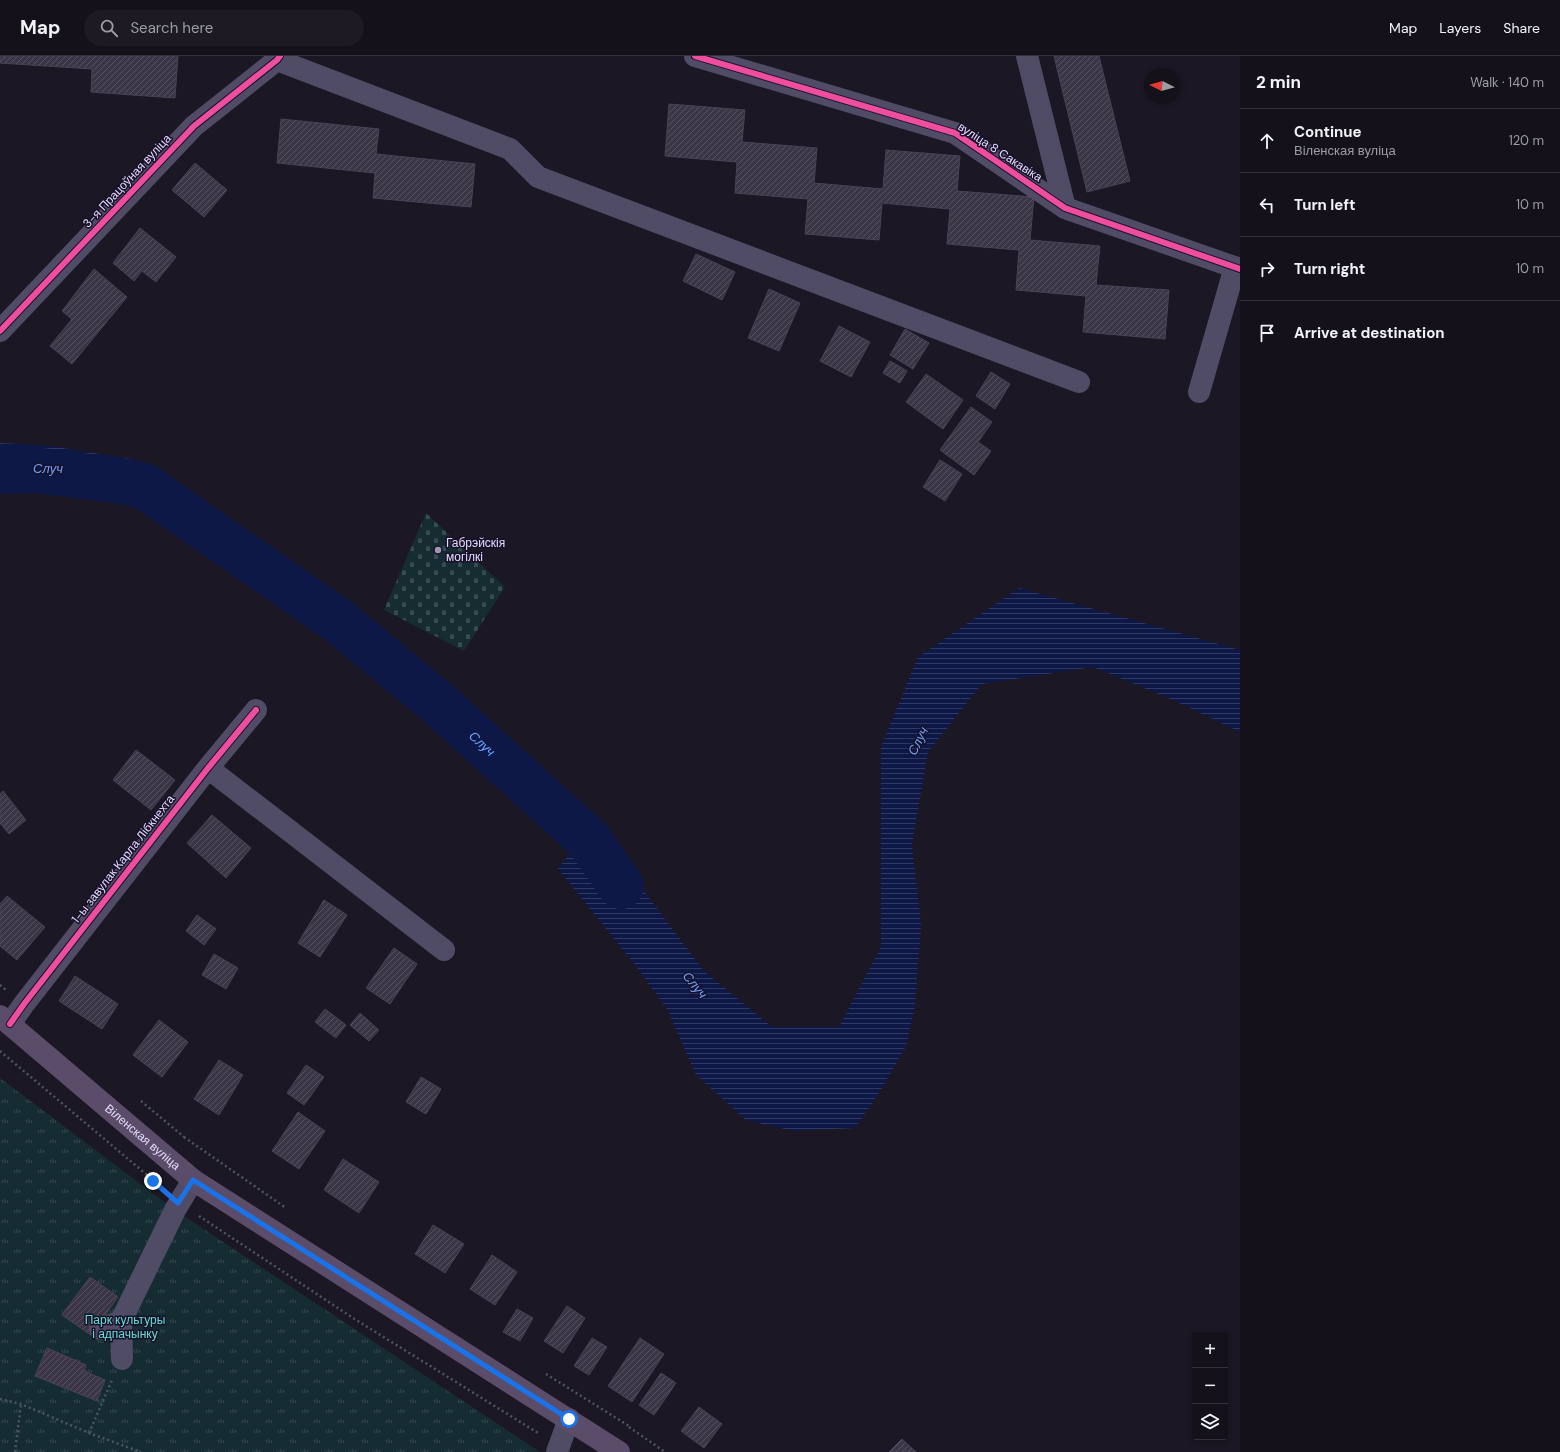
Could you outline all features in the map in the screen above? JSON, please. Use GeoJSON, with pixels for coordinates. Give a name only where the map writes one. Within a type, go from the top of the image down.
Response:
{"type":"FeatureCollection","features":[{"type":"Feature","properties":{"kind":"main road","name":"Віленская вуліца"},"geometry":{"type":"LineString","coordinates":[[5,1020],[193,1180],[619,1452]]}},
{"type":"Feature","properties":{"kind":"street","name":"вуліца 8 Сакавіка"},"geometry":{"type":"LineString","coordinates":[[695,56],[955,133],[1065,208],[1237,268]]}},
{"type":"Feature","properties":{"kind":"street"},"geometry":{"type":"LineString","coordinates":[[1027,56],[1065,208]]}},
{"type":"Feature","properties":{"kind":"street"},"geometry":{"type":"LineString","coordinates":[[278,58],[510,149],[538,177],[1079,382]]}},
{"type":"Feature","properties":{"kind":"street","name":"3-я Працоўная вуліца"},"geometry":{"type":"LineString","coordinates":[[0,331],[194,126],[278,58]]}},
{"type":"Feature","properties":{"kind":"street"},"geometry":{"type":"LineString","coordinates":[[1199,392],[1237,268]]}},
{"type":"Feature","properties":{"kind":"street","name":"1-ы завулак Карла Лібкнехта"},"geometry":{"type":"LineString","coordinates":[[5,1020],[24,1004],[208,768],[256,710]]}},
{"type":"Feature","properties":{"kind":"street"},"geometry":{"type":"LineString","coordinates":[[208,768],[444,950]]}},
{"type":"Feature","properties":{"kind":"street"},"geometry":{"type":"LineString","coordinates":[[122,1359],[121,1321],[178,1203],[193,1180]]}},
{"type":"Feature","properties":{"kind":"street"},"geometry":{"type":"LineString","coordinates":[[100,1329],[121,1321]]}},
{"type":"Feature","properties":{"kind":"street"},"geometry":{"type":"LineString","coordinates":[[558,1449],[569,1419]]}},
{"type":"Feature","properties":{"kind":"path"},"geometry":{"type":"LineString","coordinates":[[153,1181],[178,1203],[353,1318],[558,1449]]}},
{"type":"Feature","properties":{"kind":"path"},"geometry":{"type":"LineString","coordinates":[[89,1433],[122,1359]]}},
{"type":"Feature","properties":{"kind":"path"},"geometry":{"type":"LineString","coordinates":[[0,1399],[21,1404],[89,1433],[141,1452]]}},
{"type":"Feature","properties":{"kind":"path"},"geometry":{"type":"LineString","coordinates":[[15,1452],[21,1404]]}},
{"type":"Feature","properties":{"kind":"green space","name":"Габрэйскія могілкі"},"geometry":{"type":"Polygon","coordinates":[[[426,513],[505,587],[464,651],[384,610],[426,513]]]}},
{"type":"Feature","properties":{"kind":"green space","name":"Парк культуры і адпачынку"},"geometry":{"type":"Polygon","coordinates":[[[0,1078],[175,1210],[540,1452],[0,1452],[0,1078]]]}},
{"type":"Feature","properties":{"kind":"water","name":"Случ"},"geometry":{"type":"Polygon","coordinates":[[[0,443],[50,446],[131,459],[122,481],[118,500],[10,486],[0,487],[0,443]]]}},
{"type":"Feature","properties":{"kind":"water"},"geometry":{"type":"Polygon","coordinates":[[[1019,588],[1240,650],[1240,732],[1173,700],[1093,667],[982,684],[928,752],[912,844],[921,924],[915,1007],[906,1046],[879,1093],[855,1128],[794,1131],[746,1120],[696,1075],[667,1009],[635,965],[558,869],[592,822],[704,971],[772,1027],[839,1027],[881,947],[881,747],[918,657],[1019,588]]]}},
{"type":"Feature","properties":{"kind":"building"},"geometry":{"type":"Polygon","coordinates":[[[0,56],[178,56],[175,98],[91,92],[92,69],[0,63],[0,56]]]}},
{"type":"Feature","properties":{"kind":"building"},"geometry":{"type":"Polygon","coordinates":[[[1054,56],[1099,56],[1130,181],[1087,192],[1054,56]]]}},
{"type":"Feature","properties":{"kind":"building"},"geometry":{"type":"Polygon","coordinates":[[[669,104],[745,110],[742,142],[817,148],[814,183],[883,189],[886,150],[960,156],[957,191],[1034,197],[1030,240],[1100,246],[1096,285],[1169,290],[1165,339],[1083,332],[1086,296],[1016,290],[1019,250],[947,244],[950,209],[882,203],[879,240],[805,234],[808,199],[735,193],[737,162],[665,156],[669,104]]]}},
{"type":"Feature","properties":{"kind":"building"},"geometry":{"type":"Polygon","coordinates":[[[281,119],[379,129],[376,154],[475,164],[471,207],[373,198],[375,173],[277,163],[281,119]]]}},
{"type":"Feature","properties":{"kind":"building"},"geometry":{"type":"Polygon","coordinates":[[[195,163],[227,190],[204,217],[172,190],[195,163]]]}},
{"type":"Feature","properties":{"kind":"building"},"geometry":{"type":"Polygon","coordinates":[[[140,228],[176,257],[156,282],[142,271],[134,281],[113,263],[140,228]]]}},
{"type":"Feature","properties":{"kind":"building"},"geometry":{"type":"Polygon","coordinates":[[[696,254],[735,272],[722,300],[683,281],[696,254]]]}},
{"type":"Feature","properties":{"kind":"building"},"geometry":{"type":"Polygon","coordinates":[[[94,269],[127,297],[72,364],[50,346],[72,319],[62,311],[94,269]]]}},
{"type":"Feature","properties":{"kind":"building"},"geometry":{"type":"Polygon","coordinates":[[[769,289],[800,303],[779,351],[748,338],[769,289]]]}},
{"type":"Feature","properties":{"kind":"building"},"geometry":{"type":"Polygon","coordinates":[[[839,326],[870,342],[851,377],[820,361],[839,326]]]}},
{"type":"Feature","properties":{"kind":"building"},"geometry":{"type":"Polygon","coordinates":[[[905,329],[929,343],[913,369],[890,355],[905,329]]]}},
{"type":"Feature","properties":{"kind":"building"},"geometry":{"type":"Polygon","coordinates":[[[890,361],[907,371],[900,383],[883,373],[890,361]]]}},
{"type":"Feature","properties":{"kind":"building"},"geometry":{"type":"Polygon","coordinates":[[[991,372],[1010,384],[995,409],[976,396],[991,372]]]}},
{"type":"Feature","properties":{"kind":"building"},"geometry":{"type":"Polygon","coordinates":[[[926,374],[963,400],[943,429],[906,402],[926,374]]]}},
{"type":"Feature","properties":{"kind":"building"},"geometry":{"type":"Polygon","coordinates":[[[971,407],[992,422],[978,442],[991,451],[974,475],[940,450],[971,407]]]}},
{"type":"Feature","properties":{"kind":"building"},"geometry":{"type":"Polygon","coordinates":[[[940,460],[962,474],[945,501],[923,487],[940,460]]]}},
{"type":"Feature","properties":{"kind":"building"},"geometry":{"type":"Polygon","coordinates":[[[136,750],[175,780],[151,810],[113,780],[136,750]]]}},
{"type":"Feature","properties":{"kind":"building"},"geometry":{"type":"Polygon","coordinates":[[[3,791],[26,820],[9,834],[0,823],[0,794],[3,791]]]}},
{"type":"Feature","properties":{"kind":"building"},"geometry":{"type":"Polygon","coordinates":[[[212,815],[251,848],[226,878],[187,843],[212,815]]]}},
{"type":"Feature","properties":{"kind":"building"},"geometry":{"type":"Polygon","coordinates":[[[7,896],[45,927],[17,960],[0,946],[0,904],[7,896]]]}},
{"type":"Feature","properties":{"kind":"building"},"geometry":{"type":"Polygon","coordinates":[[[324,900],[347,915],[320,957],[298,943],[324,900]]]}},
{"type":"Feature","properties":{"kind":"building"},"geometry":{"type":"Polygon","coordinates":[[[197,915],[216,929],[204,945],[186,931],[197,915]]]}},
{"type":"Feature","properties":{"kind":"building"},"geometry":{"type":"Polygon","coordinates":[[[394,948],[417,964],[390,1004],[366,988],[394,948]]]}},
{"type":"Feature","properties":{"kind":"building"},"geometry":{"type":"Polygon","coordinates":[[[214,954],[238,968],[226,989],[202,975],[214,954]]]}},
{"type":"Feature","properties":{"kind":"building"},"geometry":{"type":"Polygon","coordinates":[[[75,976],[118,1004],[102,1029],[59,1001],[75,976]]]}},
{"type":"Feature","properties":{"kind":"building"},"geometry":{"type":"Polygon","coordinates":[[[325,1009],[346,1025],[336,1038],[315,1022],[325,1009]]]}},
{"type":"Feature","properties":{"kind":"building"},"geometry":{"type":"Polygon","coordinates":[[[360,1013],[379,1030],[369,1041],[350,1025],[360,1013]]]}},
{"type":"Feature","properties":{"kind":"building"},"geometry":{"type":"Polygon","coordinates":[[[159,1020],[188,1042],[162,1077],[133,1055],[159,1020]]]}},
{"type":"Feature","properties":{"kind":"building"},"geometry":{"type":"Polygon","coordinates":[[[219,1060],[243,1075],[219,1115],[194,1099],[219,1060]]]}},
{"type":"Feature","properties":{"kind":"building"},"geometry":{"type":"Polygon","coordinates":[[[306,1065],[324,1077],[304,1105],[287,1093],[306,1065]]]}},
{"type":"Feature","properties":{"kind":"building"},"geometry":{"type":"Polygon","coordinates":[[[421,1077],[441,1089],[426,1114],[406,1102],[421,1077]]]}},
{"type":"Feature","properties":{"kind":"building"},"geometry":{"type":"Polygon","coordinates":[[[298,1112],[325,1131],[299,1169],[272,1151],[298,1112]]]}},
{"type":"Feature","properties":{"kind":"building"},"geometry":{"type":"Polygon","coordinates":[[[343,1159],[379,1182],[359,1213],[324,1190],[343,1159]]]}},
{"type":"Feature","properties":{"kind":"building"},"geometry":{"type":"Polygon","coordinates":[[[433,1225],[464,1244],[445,1273],[415,1254],[433,1225]]]}},
{"type":"Feature","properties":{"kind":"building"},"geometry":{"type":"Polygon","coordinates":[[[492,1255],[517,1272],[495,1305],[470,1289],[492,1255]]]}},
{"type":"Feature","properties":{"kind":"building"},"geometry":{"type":"Polygon","coordinates":[[[90,1277],[118,1297],[91,1335],[62,1315],[90,1277]]]}},
{"type":"Feature","properties":{"kind":"building"},"geometry":{"type":"Polygon","coordinates":[[[567,1306],[585,1318],[563,1353],[544,1341],[567,1306]]]}},
{"type":"Feature","properties":{"kind":"building"},"geometry":{"type":"Polygon","coordinates":[[[517,1309],[533,1318],[520,1341],[503,1332],[517,1309]]]}},
{"type":"Feature","properties":{"kind":"building"},"geometry":{"type":"Polygon","coordinates":[[[592,1338],[607,1347],[589,1375],[574,1366],[592,1338]]]}},
{"type":"Feature","properties":{"kind":"building"},"geometry":{"type":"Polygon","coordinates":[[[640,1338],[664,1354],[632,1402],[608,1386],[640,1338]]]}},
{"type":"Feature","properties":{"kind":"building"},"geometry":{"type":"Polygon","coordinates":[[[47,1348],[86,1365],[84,1371],[105,1380],[97,1401],[35,1376],[47,1348]]]}},
{"type":"Feature","properties":{"kind":"building"},"geometry":{"type":"Polygon","coordinates":[[[661,1373],[676,1383],[654,1415],[639,1405],[661,1373]]]}},
{"type":"Feature","properties":{"kind":"building"},"geometry":{"type":"Polygon","coordinates":[[[699,1407],[722,1424],[704,1448],[681,1431],[699,1407]]]}},
{"type":"Feature","properties":{"kind":"building"},"geometry":{"type":"Polygon","coordinates":[[[902,1439],[916,1452],[889,1452],[902,1439]]]}},
{"type":"Feature","properties":{"kind":"waterway","name":"Случ"},"geometry":{"type":"LineString","coordinates":[[0,471],[34,470],[122,481],[144,486],[340,622],[440,705],[589,840],[621,886]]}},
{"type":"Feature","properties":{"kind":"cycle path"},"geometry":{"type":"LineString","coordinates":[[0,331],[194,126],[277,60],[280,56]]}},
{"type":"Feature","properties":{"kind":"cycle path"},"geometry":{"type":"LineString","coordinates":[[695,56],[955,133],[1065,208],[1240,269]]}},
{"type":"Feature","properties":{"kind":"cycle path"},"geometry":{"type":"LineString","coordinates":[[10,1024],[208,768],[256,710]]}},
{"type":"Feature","properties":{"kind":"place","name":"Габрэйскія могілкі"},"geometry":{"type":"Point","coordinates":[438,550]}},
{"type":"Feature","properties":{"kind":"route"},"geometry":{"type":"LineString","coordinates":[[153,1181],[178,1203],[193,1180],[569,1419]]}}]}
